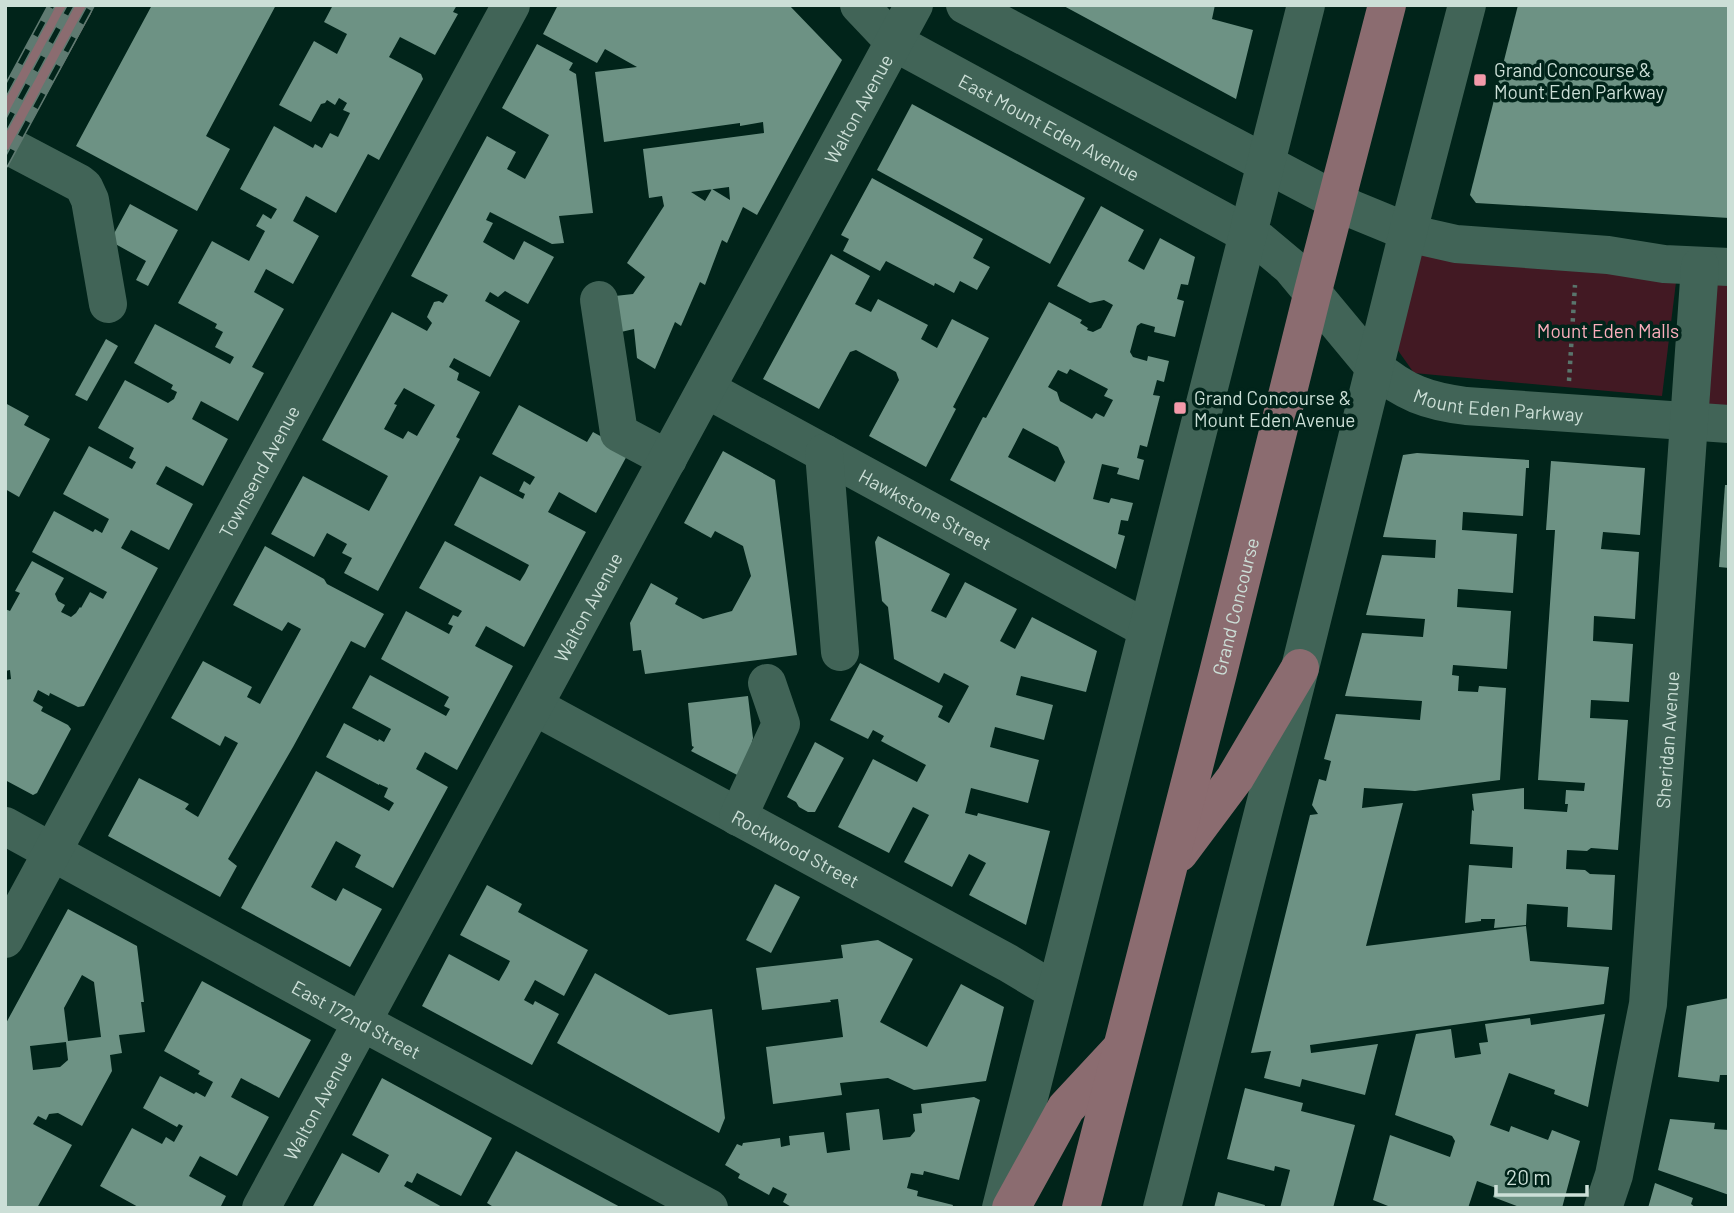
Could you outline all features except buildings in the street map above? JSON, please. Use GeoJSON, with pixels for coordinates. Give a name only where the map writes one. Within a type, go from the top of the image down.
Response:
{"type":"FeatureCollection","features":[{"type":"Feature","properties":{"kind":"main road"},"geometry":{"type":"LineString","coordinates":[[5,131],[74,5]]}},
{"type":"Feature","properties":{"kind":"main road","name":"Grand Concourse"},"geometry":{"type":"LineString","coordinates":[[1081,1208],[1387,5]]}},
{"type":"Feature","properties":{"kind":"main road"},"geometry":{"type":"LineString","coordinates":[[1168,869],[1235,778],[1300,668]]}},
{"type":"Feature","properties":{"kind":"main road"},"geometry":{"type":"LineString","coordinates":[[1012,1208],[1066,1108],[1121,1048]]}},
{"type":"Feature","properties":{"kind":"street","name":"Townsend Avenue"},"geometry":{"type":"LineString","coordinates":[[5,939],[511,5]]}},
{"type":"Feature","properties":{"kind":"street","name":"East Mount Eden Avenue"},"geometry":{"type":"LineString","coordinates":[[859,5],[894,42],[1248,234],[1281,257],[1313,291]]}},
{"type":"Feature","properties":{"kind":"street","name":"Walton Avenue"},"geometry":{"type":"LineString","coordinates":[[261,1208],[915,5]]}},
{"type":"Feature","properties":{"kind":"street"},"geometry":{"type":"LineString","coordinates":[[965,5],[1336,201],[1408,232],[1463,244],[1608,255],[1664,264],[1714,267]]}},
{"type":"Feature","properties":{"kind":"street"},"geometry":{"type":"LineString","coordinates":[[1001,1208],[1306,5]]}},
{"type":"Feature","properties":{"kind":"street"},"geometry":{"type":"LineString","coordinates":[[1163,1208],[1467,5]]}},
{"type":"Feature","properties":{"kind":"street"},"geometry":{"type":"LineString","coordinates":[[5,144],[72,178],[83,187],[90,200],[108,304]]}},
{"type":"Feature","properties":{"kind":"street","name":"Sheridan Avenue"},"geometry":{"type":"LineString","coordinates":[[1603,1208],[1614,1175],[1648,1004],[1690,421],[1714,267]]}},
{"type":"Feature","properties":{"kind":"street","name":"Mount Eden Parkway"},"geometry":{"type":"LineString","coordinates":[[1313,291],[1374,367],[1409,391],[1429,400],[1466,406],[1729,424]]}},
{"type":"Feature","properties":{"kind":"street"},"geometry":{"type":"LineString","coordinates":[[599,300],[619,433],[668,458]]}},
{"type":"Feature","properties":{"kind":"street","name":"Hawkstone Street"},"geometry":{"type":"LineString","coordinates":[[706,389],[1147,629]]}},
{"type":"Feature","properties":{"kind":"street"},"geometry":{"type":"LineString","coordinates":[[824,453],[840,652]]}},
{"type":"Feature","properties":{"kind":"street"},"geometry":{"type":"LineString","coordinates":[[738,817],[781,724],[767,683]]}},
{"type":"Feature","properties":{"kind":"street","name":"Rockwood Street"},"geometry":{"type":"LineString","coordinates":[[534,706],[1055,991]]}},
{"type":"Feature","properties":{"kind":"street","name":"East 172nd Street"},"geometry":{"type":"LineString","coordinates":[[5,826],[687,1203]]}},
{"type":"Feature","properties":{"kind":"path"},"geometry":{"type":"LineString","coordinates":[[1568,393],[1575,277]]}},
{"type":"Feature","properties":{"kind":"green space","name":"Mount Eden Malls"},"geometry":{"type":"Polygon","coordinates":[[[1414,252],[1677,274],[1662,396],[1414,373],[1392,342],[1414,252]]]}},
{"type":"Feature","properties":{"kind":"green space","name":"Mount Eden Malls"},"geometry":{"type":"Polygon","coordinates":[[[1714,284],[1729,285],[1729,409],[1706,407],[1714,284]]]}},
{"type":"Feature","properties":{"kind":"railway"},"geometry":{"type":"LineString","coordinates":[[5,92],[52,5]]}},
{"type":"Feature","properties":{"kind":"railway"},"geometry":{"type":"LineString","coordinates":[[5,127],[71,5]]}},
{"type":"Feature","properties":{"kind":"railway"},"geometry":{"type":"LineString","coordinates":[[5,164],[91,5]]}},
{"type":"Feature","properties":{"kind":"place","name":"Grand Concourse & Mount Eden Parkway"},"geometry":{"type":"Point","coordinates":[1480,80]}},
{"type":"Feature","properties":{"kind":"place","name":"Grand Concourse & Mount Eden Avenue"},"geometry":{"type":"Point","coordinates":[1180,408]}}]}
